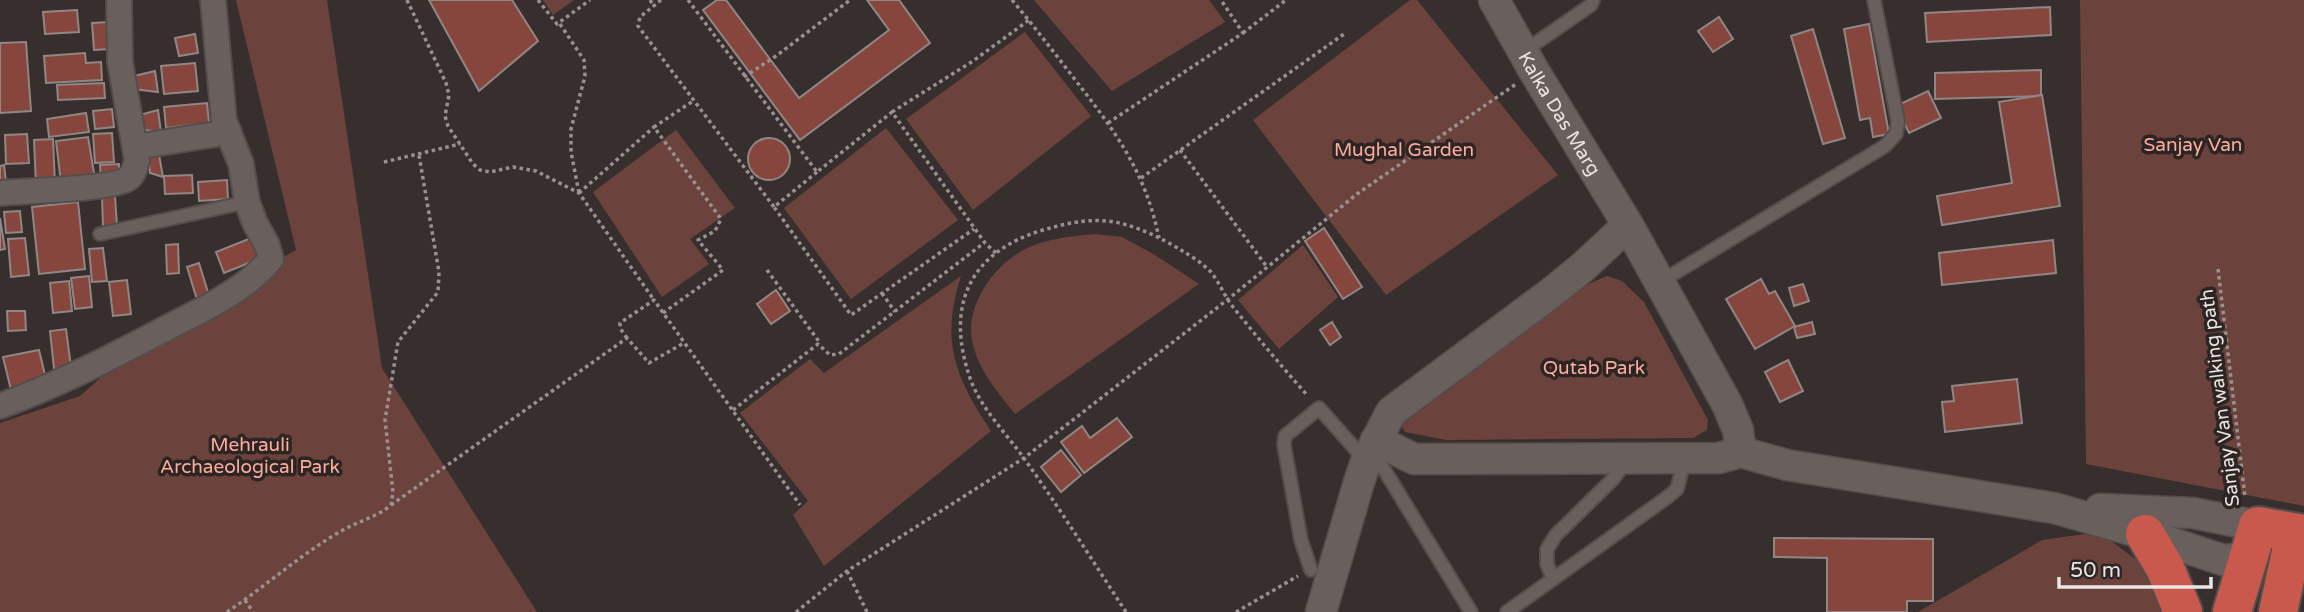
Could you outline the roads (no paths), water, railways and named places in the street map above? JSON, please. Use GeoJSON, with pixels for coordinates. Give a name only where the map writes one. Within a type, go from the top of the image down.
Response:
{"type":"FeatureCollection","features":[{"type":"Feature","properties":{"kind":"highway"},"geometry":{"type":"LineString","coordinates":[[2145,534],[2165,568],[2183,612]]}},
{"type":"Feature","properties":{"kind":"highway"},"geometry":{"type":"LineString","coordinates":[[2232,612],[2251,536],[2297,551],[2278,612]]}},
{"type":"Feature","properties":{"kind":"street"},"geometry":{"type":"LineString","coordinates":[[0,193],[121,182],[134,172],[137,160],[120,62],[119,0]]}},
{"type":"Feature","properties":{"kind":"street"},"geometry":{"type":"LineString","coordinates":[[0,406],[110,359],[195,314],[258,276],[271,259],[247,202],[242,164],[224,121],[213,0]]}},
{"type":"Feature","properties":{"kind":"street","name":"Kalka Das Marg"},"geometry":{"type":"LineString","coordinates":[[1494,0],[1628,225],[1727,404],[1738,430],[1741,452]]}},
{"type":"Feature","properties":{"kind":"street"},"geometry":{"type":"LineString","coordinates":[[135,148],[229,132]]}},
{"type":"Feature","properties":{"kind":"street"},"geometry":{"type":"LineString","coordinates":[[1321,612],[1371,450],[1391,412],[1551,293],[1628,225]]}},
{"type":"Feature","properties":{"kind":"street"},"geometry":{"type":"LineString","coordinates":[[1371,450],[1414,459],[1719,458],[1741,452],[1787,465],[2054,508],[2223,560],[2251,536],[2193,513],[2054,508]]}},
{"type":"Feature","properties":{"kind":"lane"},"geometry":{"type":"LineString","coordinates":[[1529,62],[1591,5],[1592,0]]}},
{"type":"Feature","properties":{"kind":"lane"},"geometry":{"type":"LineString","coordinates":[[1660,282],[1885,146],[1896,134],[1898,122],[1874,0]]}},
{"type":"Feature","properties":{"kind":"lane"},"geometry":{"type":"LineString","coordinates":[[100,234],[247,202]]}},
{"type":"Feature","properties":{"kind":"lane"},"geometry":{"type":"LineString","coordinates":[[1311,570],[1301,540],[1283,440],[1289,431],[1319,408],[1371,450],[1471,612]]}},
{"type":"Feature","properties":{"kind":"lane"},"geometry":{"type":"LineString","coordinates":[[1553,579],[1546,564],[1547,549],[1556,535],[1614,479],[1629,458]]}},
{"type":"Feature","properties":{"kind":"lane"},"geometry":{"type":"LineString","coordinates":[[1507,612],[1670,496],[1677,489],[1685,458]]}},
{"type":"Feature","properties":{"kind":"park label","name":"Sanjay Van"},"geometry":{"type":"Point","coordinates":[2193,144]}},
{"type":"Feature","properties":{"kind":"park label","name":"Mughal Garden"},"geometry":{"type":"Point","coordinates":[1404,149]}},
{"type":"Feature","properties":{"kind":"park label","name":"Qutab Park"},"geometry":{"type":"Point","coordinates":[1594,367]}},
{"type":"Feature","properties":{"kind":"park label","name":"Mehrauli Archaeological Park"},"geometry":{"type":"Point","coordinates":[250,455]}}]}
